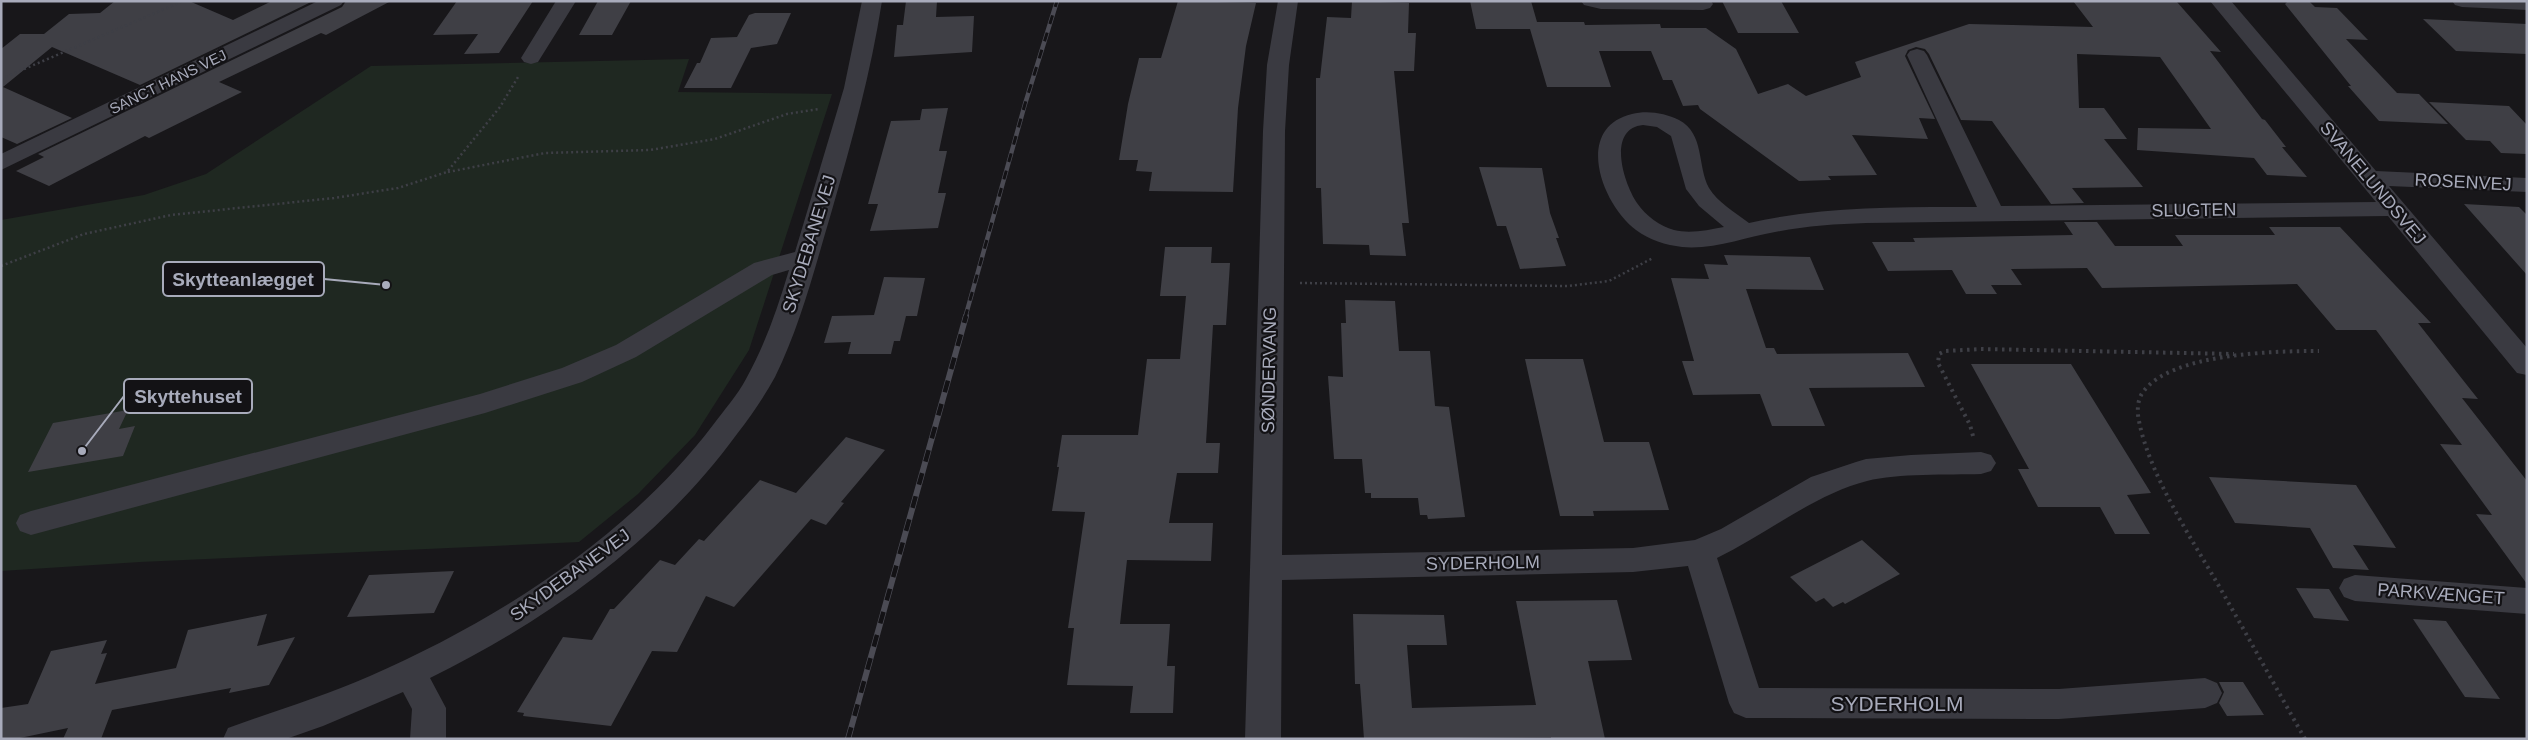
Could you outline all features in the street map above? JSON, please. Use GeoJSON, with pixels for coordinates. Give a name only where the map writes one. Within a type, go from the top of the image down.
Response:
{"type":"FeatureCollection","features":[{"type":"Feature","properties":{"kind":"street","name":"SANCT HANS VEJ"},"geometry":{"type":"LineString","coordinates":[[1,162],[334,1]]}},
{"type":"Feature","properties":{"kind":"street"},"geometry":{"type":"LineString","coordinates":[[530,58],[566,1]]}},
{"type":"Feature","properties":{"kind":"street","name":"SKYDEBANEVEJ"},"geometry":{"type":"LineString","coordinates":[[240,739],[288,724],[410,673],[505,622],[587,567],[662,503],[709,453],[749,398],[781,330],[806,257],[851,104],[868,34],[872,1]]}},
{"type":"Feature","properties":{"kind":"street","name":"SØNDERVANG"},"geometry":{"type":"LineString","coordinates":[[1263,739],[1274,131],[1278,65],[1288,1]]}},
{"type":"Feature","properties":{"kind":"street"},"geometry":{"type":"LineString","coordinates":[[1591,1],[1601,3],[1703,4]]}},
{"type":"Feature","properties":{"kind":"street","name":"SVANELUNDSVEJ"},"geometry":{"type":"LineString","coordinates":[[2220,1],[2527,366]]}},
{"type":"Feature","properties":{"kind":"street"},"geometry":{"type":"LineString","coordinates":[[2462,1],[2527,4]]}},
{"type":"Feature","properties":{"kind":"street"},"geometry":{"type":"LineString","coordinates":[[1917,55],[1992,212]]}},
{"type":"Feature","properties":{"kind":"street","name":"SLUGTEN"},"geometry":{"type":"LineString","coordinates":[[1743,230],[1706,201],[1697,186],[1686,138],[1677,128],[1667,122],[1650,118],[1627,122],[1615,133],[1607,154],[1616,190],[1627,210],[1653,230],[1683,239],[1703,238],[1813,218],[1992,212],[2395,209]]}},
{"type":"Feature","properties":{"kind":"street","name":"ROSENVEJ"},"geometry":{"type":"LineString","coordinates":[[2369,178],[2527,185]]}},
{"type":"Feature","properties":{"kind":"street"},"geometry":{"type":"LineString","coordinates":[[31,523],[485,403],[572,375],[626,351],[763,269],[806,257]]}},
{"type":"Feature","properties":{"kind":"street","name":"SYDERHOLM"},"geometry":{"type":"LineString","coordinates":[[1265,568],[1634,560],[1700,552],[1732,537],[1822,485],[1866,470],[1982,463]]}},
{"type":"Feature","properties":{"kind":"street","name":"SYDERHOLM"},"geometry":{"type":"LineString","coordinates":[[1700,552],[1746,704],[2059,704],[2206,694]]}},
{"type":"Feature","properties":{"kind":"street","name":"PARKVÆNGET"},"geometry":{"type":"LineString","coordinates":[[2355,588],[2527,601]]}},
{"type":"Feature","properties":{"kind":"street"},"geometry":{"type":"LineString","coordinates":[[410,673],[429,708],[428,739]]}},
{"type":"Feature","properties":{"kind":"path"},"geometry":{"type":"LineString","coordinates":[[1,79],[184,1]]}},
{"type":"Feature","properties":{"kind":"path"},"geometry":{"type":"LineString","coordinates":[[447,172],[500,107],[530,58]]}},
{"type":"Feature","properties":{"kind":"path"},"geometry":{"type":"LineString","coordinates":[[1,266],[84,234],[171,215],[343,197],[398,188],[447,172],[545,153],[650,150],[706,140],[787,114],[851,104]]}},
{"type":"Feature","properties":{"kind":"path"},"geometry":{"type":"LineString","coordinates":[[1271,283],[1568,286],[1609,281],[1638,268],[1683,239]]}},
{"type":"Feature","properties":{"kind":"path"},"geometry":{"type":"LineString","coordinates":[[1982,463],[1970,425],[1938,363],[1939,354],[1945,351],[1981,349],[2239,354],[2319,351]]}},
{"type":"Feature","properties":{"kind":"path"},"geometry":{"type":"LineString","coordinates":[[2239,354],[2180,368],[2150,384],[2138,401],[2139,426],[2158,475],[2305,739]]}},
{"type":"Feature","properties":{"kind":"shaded area"},"geometry":{"type":"Polygon","coordinates":[[[689,59],[678,92],[832,94],[749,350],[695,435],[638,494],[579,542],[140,562],[1,571],[1,220],[144,195],[206,174],[371,66],[689,59]]]}},
{"type":"Feature","properties":{"kind":"building"},"geometry":{"type":"Polygon","coordinates":[[[115,1],[189,1],[233,20],[272,1],[313,1],[140,85],[52,47],[3,87],[72,118],[17,144],[1,137],[1,49],[20,34],[44,34],[69,14],[100,13],[115,1]]]}},
{"type":"Feature","properties":{"kind":"building"},"geometry":{"type":"Polygon","coordinates":[[[346,1],[391,1],[326,35],[321,33],[219,82],[242,92],[149,138],[145,136],[49,186],[16,171],[44,157],[38,154],[342,7],[346,1]]]}},
{"type":"Feature","properties":{"kind":"building"},"geometry":{"type":"Polygon","coordinates":[[[457,1],[533,1],[499,53],[464,54],[478,34],[433,35],[457,1]]]}},
{"type":"Feature","properties":{"kind":"building"},"geometry":{"type":"Polygon","coordinates":[[[598,1],[631,1],[612,35],[579,35],[598,1]]]}},
{"type":"Feature","properties":{"kind":"building"},"geometry":{"type":"Polygon","coordinates":[[[906,1],[937,1],[936,17],[974,16],[972,52],[894,57],[897,25],[903,25],[906,1]]]}},
{"type":"Feature","properties":{"kind":"building"},"geometry":{"type":"Polygon","coordinates":[[[1178,1],[1256,3],[1246,46],[1238,108],[1233,192],[1149,191],[1152,172],[1136,171],[1138,160],[1119,160],[1128,104],[1139,58],[1161,58],[1178,1]]]}},
{"type":"Feature","properties":{"kind":"building"},"geometry":{"type":"Polygon","coordinates":[[[1352,1],[1409,3],[1408,33],[1416,33],[1414,71],[1394,71],[1409,223],[1402,223],[1406,256],[1370,255],[1369,245],[1323,244],[1321,188],[1316,188],[1316,78],[1320,78],[1327,17],[1351,18],[1352,1]]]}},
{"type":"Feature","properties":{"kind":"building"},"geometry":{"type":"Polygon","coordinates":[[[1470,1],[1531,1],[1537,22],[1584,22],[1585,25],[1660,24],[1661,28],[1706,28],[1736,49],[1758,94],[1788,84],[1806,96],[1861,77],[1855,62],[1969,24],[2093,27],[2073,1],[2177,2],[2221,52],[2210,51],[2286,147],[2282,147],[2307,177],[2267,175],[2254,158],[2137,150],[2138,128],[2211,129],[2160,57],[2077,54],[2079,108],[2104,108],[2127,139],[2104,139],[2143,187],[2072,188],[2084,203],[2051,204],[1992,121],[1961,120],[1929,54],[1925,49],[1916,47],[1908,50],[1905,56],[1935,119],[1919,118],[1928,139],[1852,135],[1877,175],[1828,176],[1831,180],[1799,181],[1700,109],[1698,105],[1683,106],[1672,80],[1663,80],[1651,51],[1599,51],[1611,87],[1547,87],[1530,29],[1476,29],[1470,1]]]}},
{"type":"Feature","properties":{"kind":"building"},"geometry":{"type":"Polygon","coordinates":[[[1722,1],[1781,1],[1799,33],[1738,33],[1722,1]]]}},
{"type":"Feature","properties":{"kind":"building"},"geometry":{"type":"Polygon","coordinates":[[[2288,1],[2309,1],[2315,7],[2337,8],[2368,40],[2346,39],[2397,93],[2419,94],[2448,124],[2379,121],[2348,86],[2351,86],[2285,4],[2288,1]]]}},
{"type":"Feature","properties":{"kind":"building"},"geometry":{"type":"Polygon","coordinates":[[[755,13],[791,13],[777,44],[751,48],[731,88],[684,88],[697,63],[700,63],[711,38],[737,37],[749,15],[755,13]]]}},
{"type":"Feature","properties":{"kind":"building"},"geometry":{"type":"Polygon","coordinates":[[[2423,19],[2527,24],[2527,54],[2456,51],[2423,19]]]}},
{"type":"Feature","properties":{"kind":"building"},"geometry":{"type":"Polygon","coordinates":[[[2429,102],[2509,106],[2527,125],[2527,154],[2501,153],[2490,141],[2466,140],[2429,102]]]}},
{"type":"Feature","properties":{"kind":"building"},"geometry":{"type":"Polygon","coordinates":[[[948,108],[939,151],[947,151],[938,193],[946,193],[938,228],[870,231],[878,204],[868,204],[891,121],[920,120],[922,109],[948,108]]]}},
{"type":"Feature","properties":{"kind":"building"},"geometry":{"type":"Polygon","coordinates":[[[1479,167],[1542,168],[1550,213],[1559,238],[1556,238],[1566,266],[1520,269],[1506,226],[1497,226],[1479,167]]]}},
{"type":"Feature","properties":{"kind":"building"},"geometry":{"type":"Polygon","coordinates":[[[2464,204],[2519,207],[2527,215],[2527,275],[2464,204]]]}},
{"type":"Feature","properties":{"kind":"building"},"geometry":{"type":"Polygon","coordinates":[[[2064,222],[2097,222],[2115,246],[2183,246],[2175,235],[2275,235],[2269,227],[2340,227],[2431,323],[2418,323],[2478,399],[2462,398],[2527,481],[2527,584],[2476,514],[2492,515],[2440,444],[2462,445],[2376,330],[2336,330],[2297,284],[2102,288],[2087,268],[2011,269],[2022,285],[1991,285],[1997,294],[1966,294],[1952,270],[1888,271],[1872,242],[1915,242],[1913,238],[2073,235],[2064,222]]]}},
{"type":"Feature","properties":{"kind":"building"},"geometry":{"type":"Polygon","coordinates":[[[1165,247],[1212,247],[1211,263],[1230,263],[1226,325],[1213,325],[1206,443],[1220,443],[1218,473],[1177,473],[1169,523],[1213,523],[1211,561],[1127,560],[1120,624],[1170,624],[1167,666],[1175,666],[1173,713],[1130,713],[1133,686],[1067,685],[1074,628],[1068,628],[1085,512],[1052,511],[1062,435],[1138,435],[1147,359],[1180,359],[1186,296],[1160,296],[1165,247]]]}},
{"type":"Feature","properties":{"kind":"building"},"geometry":{"type":"Polygon","coordinates":[[[1724,255],[1810,257],[1824,290],[1746,289],[1766,348],[1774,348],[1777,354],[1908,353],[1925,387],[1809,388],[1825,426],[1772,426],[1760,394],[1693,395],[1682,361],[1694,361],[1671,278],[1709,279],[1704,264],[1728,265],[1724,255]]]}},
{"type":"Feature","properties":{"kind":"building"},"geometry":{"type":"Polygon","coordinates":[[[884,277],[925,278],[917,316],[906,316],[900,341],[894,341],[891,354],[848,354],[851,342],[824,343],[832,316],[874,315],[884,277]]]}},
{"type":"Feature","properties":{"kind":"building"},"geometry":{"type":"Polygon","coordinates":[[[1345,300],[1395,301],[1399,351],[1430,351],[1435,406],[1449,407],[1465,517],[1428,519],[1427,515],[1420,515],[1418,498],[1371,498],[1371,493],[1365,493],[1362,459],[1334,459],[1328,376],[1343,377],[1341,323],[1346,323],[1345,300]]]}},
{"type":"Feature","properties":{"kind":"building"},"geometry":{"type":"Polygon","coordinates":[[[1525,359],[1583,359],[1604,442],[1649,442],[1669,510],[1593,511],[1594,516],[1560,516],[1525,359]]]}},
{"type":"Feature","properties":{"kind":"building"},"geometry":{"type":"Polygon","coordinates":[[[1971,364],[2071,364],[2151,493],[2127,495],[2150,534],[2115,534],[2100,507],[2038,507],[2018,469],[2029,469],[1971,364]]]}},
{"type":"Feature","properties":{"kind":"building"},"geometry":{"type":"Polygon","coordinates":[[[128,410],[119,429],[135,426],[123,456],[28,472],[53,423],[128,410]]]}},
{"type":"Feature","properties":{"kind":"building"},"geometry":{"type":"Polygon","coordinates":[[[846,437],[885,450],[841,502],[844,503],[826,525],[811,519],[734,607],[706,596],[677,652],[652,651],[611,726],[523,716],[524,713],[517,712],[563,637],[592,640],[610,609],[614,609],[660,560],[675,565],[699,539],[704,541],[760,480],[796,493],[846,437]]]}},
{"type":"Feature","properties":{"kind":"building"},"geometry":{"type":"Polygon","coordinates":[[[2209,477],[2356,485],[2396,548],[2353,545],[2369,570],[2333,568],[2310,528],[2235,523],[2209,477]]]}},
{"type":"Feature","properties":{"kind":"building"},"geometry":{"type":"Polygon","coordinates":[[[1862,540],[1900,574],[1845,604],[1843,602],[1833,607],[1824,598],[1816,602],[1790,577],[1862,540]]]}},
{"type":"Feature","properties":{"kind":"building"},"geometry":{"type":"Polygon","coordinates":[[[454,571],[434,613],[347,617],[369,575],[454,571]]]}},
{"type":"Feature","properties":{"kind":"building"},"geometry":{"type":"Polygon","coordinates":[[[2296,588],[2329,589],[2349,621],[2314,618],[2296,588]]]}},
{"type":"Feature","properties":{"kind":"building"},"geometry":{"type":"Polygon","coordinates":[[[1617,600],[1632,660],[1588,661],[1605,739],[1551,739],[1551,737],[1364,739],[1360,684],[1355,684],[1353,614],[1444,615],[1447,645],[1407,645],[1412,708],[1536,705],[1516,601],[1617,600]]]}},
{"type":"Feature","properties":{"kind":"building"},"geometry":{"type":"Polygon","coordinates":[[[267,614],[257,646],[295,637],[269,685],[229,693],[231,688],[112,710],[101,739],[63,739],[68,728],[15,739],[1,739],[1,708],[28,704],[51,651],[107,640],[101,654],[107,653],[95,684],[176,668],[188,630],[267,614]]]}},
{"type":"Feature","properties":{"kind":"building"},"geometry":{"type":"Polygon","coordinates":[[[2413,619],[2446,621],[2500,699],[2465,697],[2413,619]]]}},
{"type":"Feature","properties":{"kind":"building"},"geometry":{"type":"Polygon","coordinates":[[[2219,682],[2243,682],[2264,715],[2227,716],[2219,703],[2224,692],[2219,682]]]}},
{"type":"Feature","properties":{"kind":"railway"},"geometry":{"type":"LineString","coordinates":[[965,318],[1025,104],[1057,1]]}},
{"type":"Feature","properties":{"kind":"railway"},"geometry":{"type":"LineString","coordinates":[[848,739],[966,316]]}},
{"type":"Feature","properties":{"kind":"place","name":"Skytteanlægget"},"geometry":{"type":"Point","coordinates":[386,285]}},
{"type":"Feature","properties":{"kind":"place","name":"Skyttehuset"},"geometry":{"type":"Point","coordinates":[82,451]}}]}
